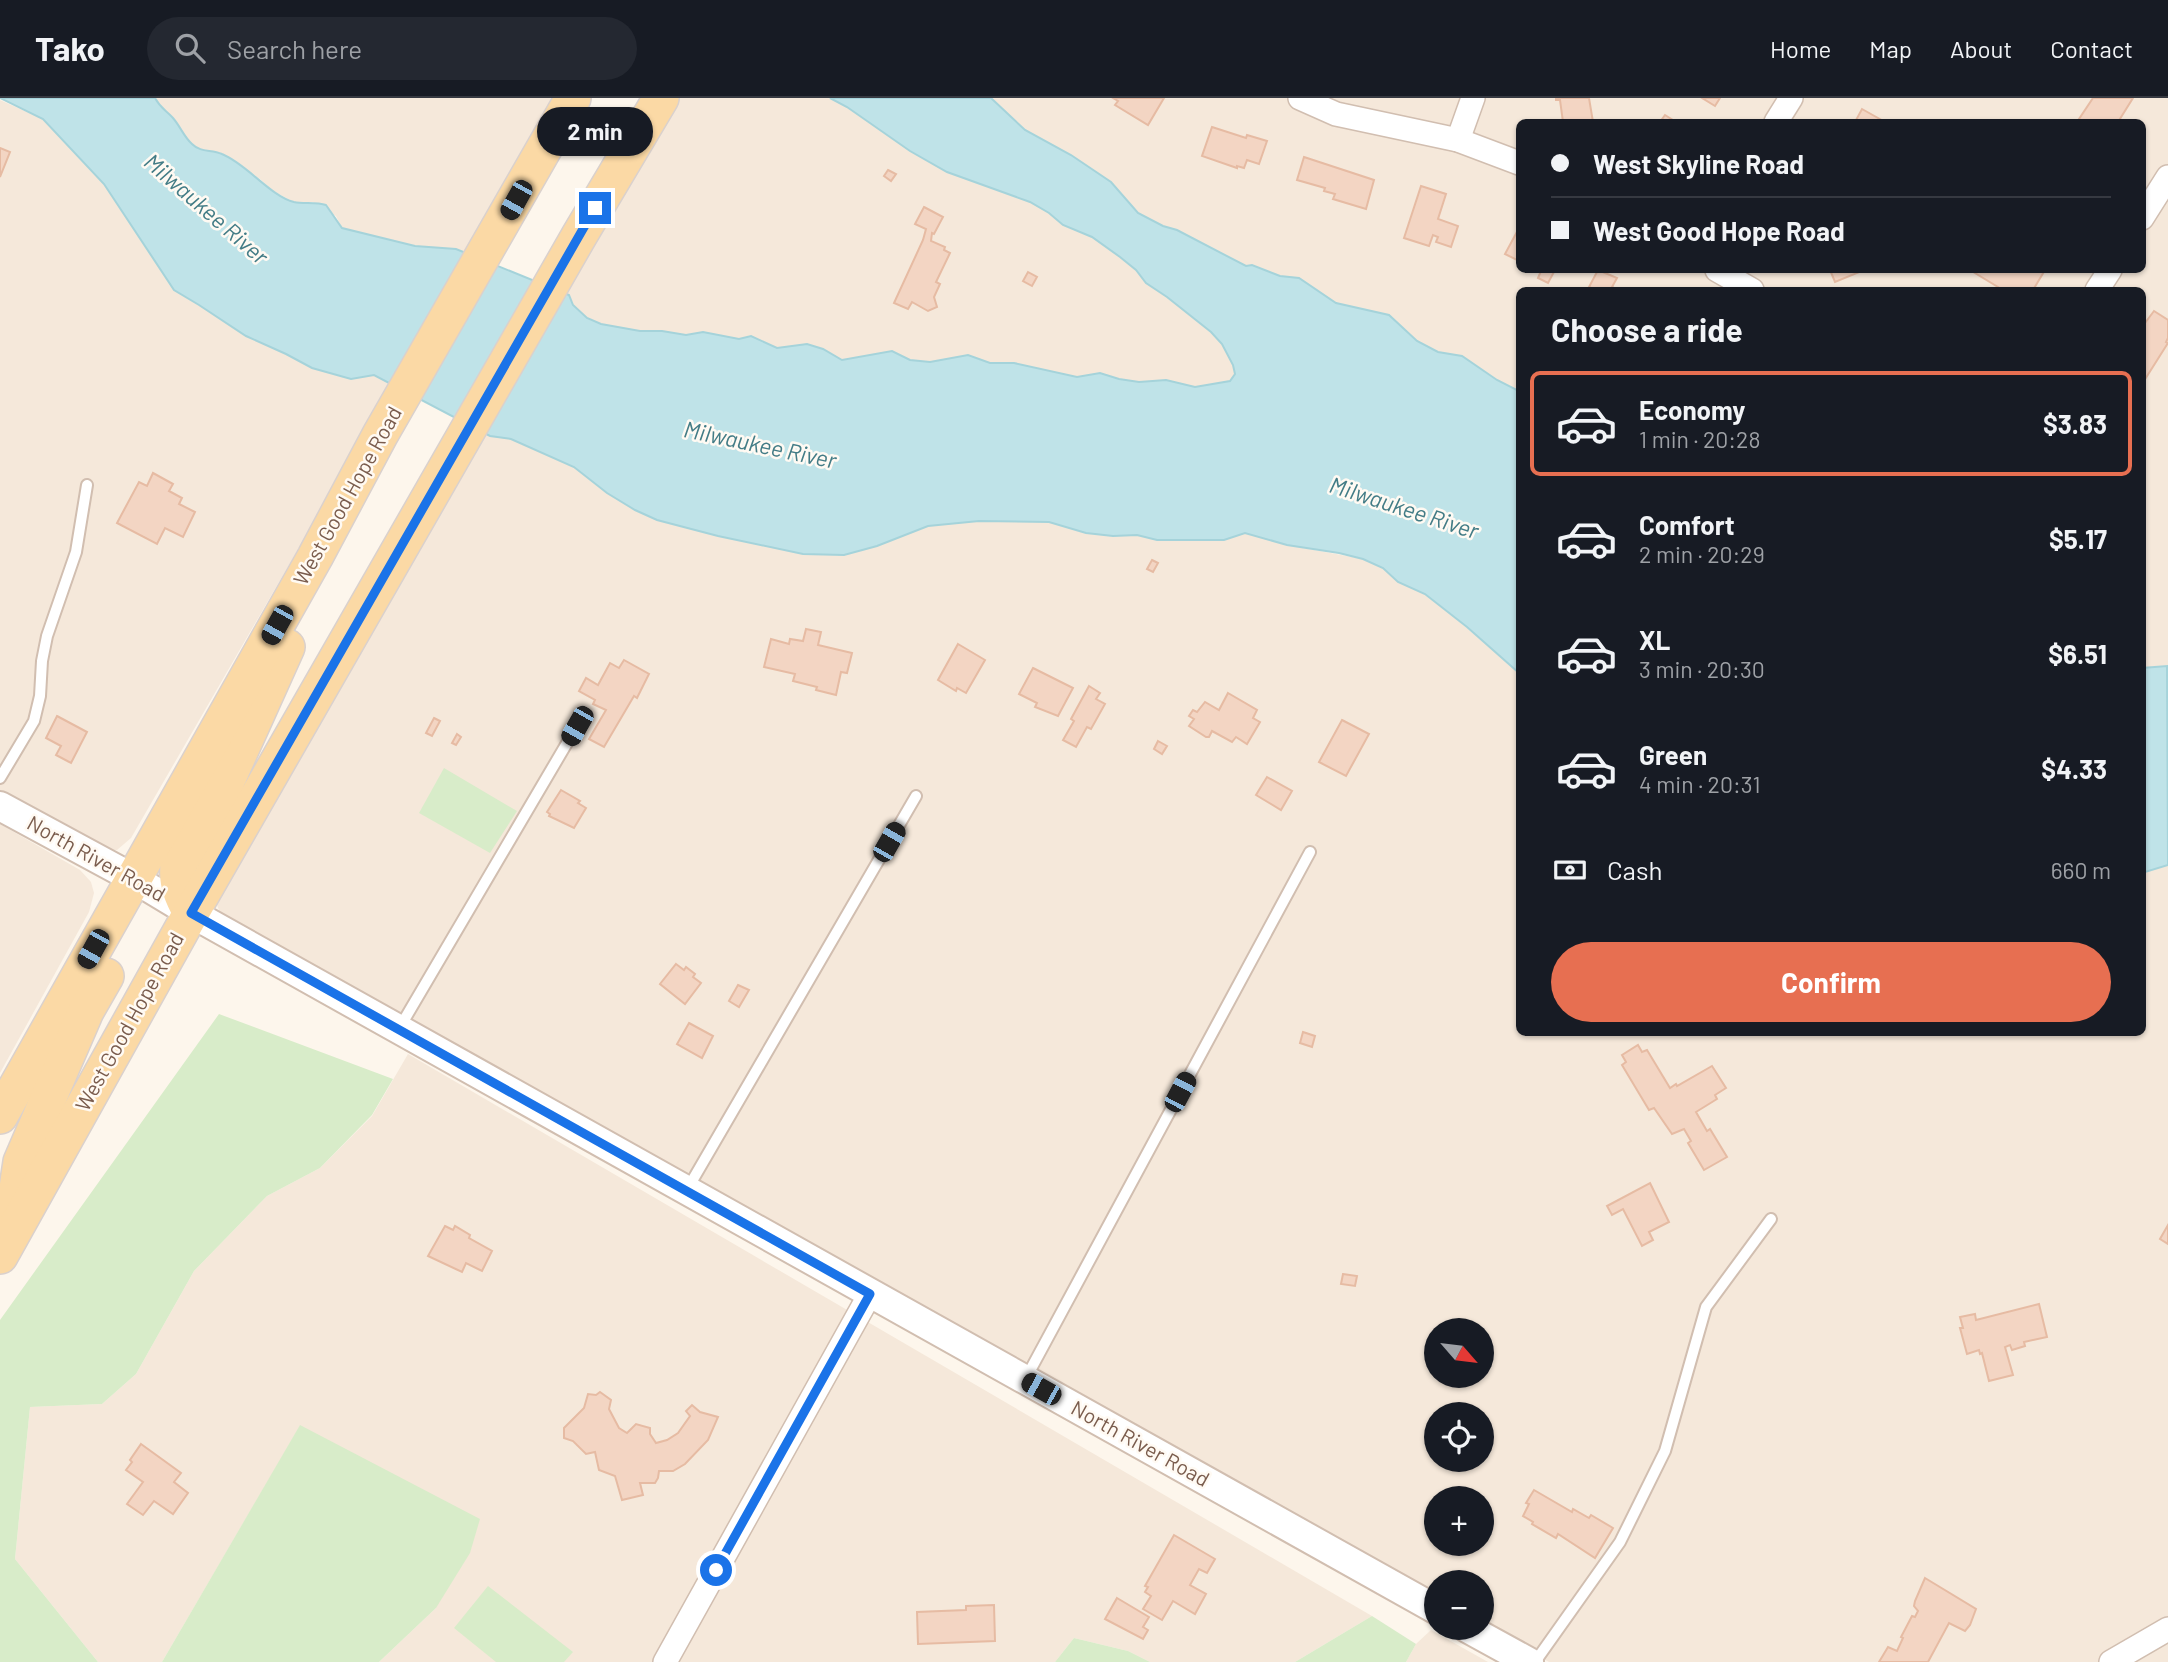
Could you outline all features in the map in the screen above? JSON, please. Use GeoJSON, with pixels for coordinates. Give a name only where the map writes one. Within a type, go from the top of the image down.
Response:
{"type":"FeatureCollection","features":[{"type":"Feature","properties":{"kind":"main road","name":"West Good Hope Road"},"geometry":{"type":"LineString","coordinates":[[0,1116],[315,557],[380,435],[573,98]]}},
{"type":"Feature","properties":{"kind":"main road","name":"West Good Hope Road"},"geometry":{"type":"LineString","coordinates":[[4,1247],[191,913],[661,98]]}},
{"type":"Feature","properties":{"kind":"main road"},"geometry":{"type":"LineString","coordinates":[[191,913],[177,880],[178,866],[225,785],[292,637],[315,557]]}},
{"type":"Feature","properties":{"kind":"main road"},"geometry":{"type":"LineString","coordinates":[[4,1247],[21,1163],[86,1011],[136,917],[133,878]]}},
{"type":"Feature","properties":{"kind":"street"},"geometry":{"type":"LineString","coordinates":[[1300,98],[1336,114],[1458,140],[1516,162]]}},
{"type":"Feature","properties":{"kind":"street"},"geometry":{"type":"LineString","coordinates":[[1458,140],[1473,98]]}},
{"type":"Feature","properties":{"kind":"street"},"geometry":{"type":"LineString","coordinates":[[1778,119],[1790,98]]}},
{"type":"Feature","properties":{"kind":"street"},"geometry":{"type":"LineString","coordinates":[[2146,212],[2168,177]]}},
{"type":"Feature","properties":{"kind":"street"},"geometry":{"type":"LineString","coordinates":[[1722,273],[1747,287]]}},
{"type":"Feature","properties":{"kind":"street","name":"North River Road"},"geometry":{"type":"LineString","coordinates":[[0,806],[133,878],[398,1030],[1424,1603]]}},
{"type":"Feature","properties":{"kind":"street"},"geometry":{"type":"LineString","coordinates":[[665,1662],[870,1294]]}},
{"type":"Feature","properties":{"kind":"street"},"geometry":{"type":"LineString","coordinates":[[2111,1662],[2168,1629]]}},
{"type":"Feature","properties":{"kind":"street"},"geometry":{"type":"LineString","coordinates":[[1489,1640],[1529,1662]]}},
{"type":"Feature","properties":{"kind":"lane"},"geometry":{"type":"LineString","coordinates":[[0,778],[34,721],[40,696],[47,636],[76,552],[87,485]]}},
{"type":"Feature","properties":{"kind":"lane"},"geometry":{"type":"LineString","coordinates":[[398,1030],[577,726]]}},
{"type":"Feature","properties":{"kind":"lane"},"geometry":{"type":"LineString","coordinates":[[687,1191],[916,796]]}},
{"type":"Feature","properties":{"kind":"lane"},"geometry":{"type":"LineString","coordinates":[[1025,1380],[1310,852]]}},
{"type":"Feature","properties":{"kind":"lane"},"geometry":{"type":"LineString","coordinates":[[1535,1662],[1620,1542],[1665,1451],[1706,1307],[1770,1219]]}},
{"type":"Feature","properties":{"kind":"shaded area"},"geometry":{"type":"Polygon","coordinates":[[[155,98],[558,98],[468,254],[456,249],[415,246],[342,228],[336,216],[313,202],[294,202],[273,191],[260,179],[219,152],[203,151],[193,145],[174,118],[161,108],[155,98]]]}},
{"type":"Feature","properties":{"kind":"shaded area"},"geometry":{"type":"Polygon","coordinates":[[[677,98],[830,98],[947,172],[1030,202],[1063,225],[1092,237],[1136,270],[1146,283],[1211,332],[1222,344],[1235,374],[1230,381],[1195,387],[1166,380],[1139,382],[1100,373],[1077,377],[1014,363],[990,363],[968,355],[930,362],[910,360],[892,351],[842,360],[823,349],[807,344],[777,348],[751,336],[739,339],[703,332],[686,335],[640,331],[601,324],[587,318],[573,305],[569,296],[563,293],[677,98]]]}},
{"type":"Feature","properties":{"kind":"shaded area"},"geometry":{"type":"Polygon","coordinates":[[[991,98],[2168,98],[2168,667],[2146,668],[2146,287],[1516,287],[1516,390],[1462,356],[1438,352],[1417,341],[1389,315],[1336,303],[1299,278],[1280,276],[1252,265],[1246,266],[1138,213],[1111,182],[1071,155],[1025,130],[991,98]]]}},
{"type":"Feature","properties":{"kind":"shaded area"},"geometry":{"type":"Polygon","coordinates":[[[0,100],[43,119],[104,184],[174,290],[312,368],[351,379],[374,375],[393,385],[131,838],[117,850],[106,850],[0,795],[0,100]]]}},
{"type":"Feature","properties":{"kind":"shaded area"},"geometry":{"type":"Polygon","coordinates":[[[483,432],[490,436],[511,439],[574,467],[607,493],[657,520],[803,554],[845,555],[928,526],[979,521],[1049,522],[1086,533],[1137,535],[1157,540],[1224,540],[1244,533],[1287,545],[1363,559],[1383,568],[1398,582],[1425,594],[1440,605],[1516,670],[1516,1036],[2146,1036],[2146,872],[2168,865],[2168,1662],[1549,1662],[1494,1632],[1494,1570],[1424,1570],[1424,1593],[220,913],[217,895],[483,432]]]}},
{"type":"Feature","properties":{"kind":"shaded area"},"geometry":{"type":"Polygon","coordinates":[[[0,824],[80,870],[91,882],[94,893],[89,912],[0,1073],[0,824]]]}},
{"type":"Feature","properties":{"kind":"shaded area"},"geometry":{"type":"Polygon","coordinates":[[[408,1054],[1372,1616],[1295,1662],[1150,1662],[1128,1651],[1074,1638],[1055,1662],[379,1662],[436,1608],[300,1426],[162,1662],[98,1662],[15,1559],[30,1407],[102,1404],[136,1374],[194,1271],[267,1196],[320,1168],[372,1116],[408,1054]]]}},
{"type":"Feature","properties":{"kind":"shaded area"},"geometry":{"type":"Polygon","coordinates":[[[1424,1637],[1424,1640],[1449,1640],[1488,1662],[1406,1662],[1416,1644],[1424,1637]]]}},
{"type":"Feature","properties":{"kind":"green space"},"geometry":{"type":"Polygon","coordinates":[[[444,768],[517,811],[490,853],[419,813],[444,768]]]}},
{"type":"Feature","properties":{"kind":"green space"},"geometry":{"type":"Polygon","coordinates":[[[219,1014],[393,1079],[372,1115],[320,1168],[267,1196],[194,1271],[136,1374],[102,1404],[30,1407],[15,1559],[98,1662],[0,1662],[0,1320],[219,1014]]]}},
{"type":"Feature","properties":{"kind":"green space"},"geometry":{"type":"Polygon","coordinates":[[[300,1425],[480,1519],[470,1553],[436,1608],[379,1662],[162,1662],[300,1425]]]}},
{"type":"Feature","properties":{"kind":"green space"},"geometry":{"type":"Polygon","coordinates":[[[488,1586],[573,1652],[564,1662],[496,1662],[454,1628],[488,1586]]]}},
{"type":"Feature","properties":{"kind":"green space"},"geometry":{"type":"Polygon","coordinates":[[[1372,1616],[1416,1644],[1406,1662],[1295,1662],[1372,1616]]]}},
{"type":"Feature","properties":{"kind":"green space"},"geometry":{"type":"Polygon","coordinates":[[[1074,1638],[1128,1651],[1150,1662],[1055,1662],[1074,1638]]]}},
{"type":"Feature","properties":{"kind":"water","name":"Milwaukee River"},"geometry":{"type":"Polygon","coordinates":[[[0,98],[155,98],[195,147],[231,159],[285,199],[326,205],[342,228],[415,246],[456,249],[569,295],[573,305],[587,318],[601,324],[686,335],[703,332],[739,339],[751,336],[777,348],[807,344],[823,349],[842,360],[892,351],[910,360],[930,362],[968,355],[990,363],[1014,363],[1077,377],[1100,373],[1139,382],[1166,380],[1195,387],[1230,381],[1235,374],[1233,365],[1222,344],[1211,332],[1146,283],[1136,270],[1092,237],[1063,225],[1030,202],[947,172],[830,98],[991,98],[1025,130],[1071,155],[1111,182],[1138,213],[1246,266],[1252,265],[1280,276],[1299,278],[1336,303],[1389,315],[1417,341],[1438,352],[1462,356],[1516,390],[1516,670],[1425,594],[1398,582],[1383,568],[1363,559],[1287,545],[1245,533],[1224,540],[1157,540],[1137,535],[1086,533],[1049,522],[979,521],[928,526],[877,546],[844,555],[803,554],[657,520],[607,493],[574,467],[511,439],[490,436],[374,375],[351,379],[312,368],[246,336],[174,290],[104,184],[43,119],[0,98]]]}},
{"type":"Feature","properties":{"kind":"water"},"geometry":{"type":"Polygon","coordinates":[[[2167,666],[2168,865],[2146,872],[2146,668],[2167,666]]]}},
{"type":"Feature","properties":{"kind":"building"},"geometry":{"type":"Polygon","coordinates":[[[1113,98],[1164,98],[1148,125],[1115,105],[1118,101],[1113,98]]]}},
{"type":"Feature","properties":{"kind":"building"},"geometry":{"type":"Polygon","coordinates":[[[1589,98],[1592,119],[1563,119],[1560,100],[1556,100],[1589,98]]]}},
{"type":"Feature","properties":{"kind":"building"},"geometry":{"type":"Polygon","coordinates":[[[1702,98],[1720,98],[1715,106],[1702,98]]]}},
{"type":"Feature","properties":{"kind":"building"},"geometry":{"type":"Polygon","coordinates":[[[2093,98],[2133,98],[2120,119],[2079,119],[2093,98]]]}},
{"type":"Feature","properties":{"kind":"building"},"geometry":{"type":"Polygon","coordinates":[[[1862,109],[1880,119],[1857,119],[1862,109]]]}},
{"type":"Feature","properties":{"kind":"building"},"geometry":{"type":"Polygon","coordinates":[[[1212,127],[1246,138],[1247,135],[1267,141],[1259,164],[1247,160],[1244,168],[1237,168],[1202,156],[1212,127]]]}},
{"type":"Feature","properties":{"kind":"building"},"geometry":{"type":"Polygon","coordinates":[[[0,148],[10,152],[0,177],[0,148]]]}},
{"type":"Feature","properties":{"kind":"building"},"geometry":{"type":"Polygon","coordinates":[[[1304,157],[1374,180],[1366,209],[1333,199],[1335,194],[1324,191],[1325,188],[1297,180],[1304,157]]]}},
{"type":"Feature","properties":{"kind":"building"},"geometry":{"type":"Polygon","coordinates":[[[888,170],[896,174],[891,181],[884,176],[888,170]]]}},
{"type":"Feature","properties":{"kind":"building"},"geometry":{"type":"Polygon","coordinates":[[[1421,186],[1446,194],[1438,219],[1458,226],[1451,247],[1436,242],[1438,237],[1433,235],[1429,246],[1404,238],[1421,186]]]}},
{"type":"Feature","properties":{"kind":"building"},"geometry":{"type":"Polygon","coordinates":[[[924,207],[943,217],[934,234],[932,233],[931,241],[945,247],[944,250],[950,253],[936,282],[940,284],[934,297],[937,307],[928,311],[912,302],[908,309],[894,303],[923,240],[926,229],[915,224],[924,207]]]}},
{"type":"Feature","properties":{"kind":"building"},"geometry":{"type":"Polygon","coordinates":[[[1516,234],[1516,260],[1505,254],[1516,234]]]}},
{"type":"Feature","properties":{"kind":"building"},"geometry":{"type":"Polygon","coordinates":[[[1028,272],[1037,277],[1032,286],[1023,281],[1028,272]]]}},
{"type":"Feature","properties":{"kind":"building"},"geometry":{"type":"Polygon","coordinates":[[[1540,273],[1553,273],[1548,283],[1538,278],[1540,273]]]}},
{"type":"Feature","properties":{"kind":"building"},"geometry":{"type":"Polygon","coordinates":[[[1596,273],[1617,278],[1612,287],[1589,287],[1596,273]]]}},
{"type":"Feature","properties":{"kind":"building"},"geometry":{"type":"Polygon","coordinates":[[[1831,273],[1857,273],[1835,282],[1831,273]]]}},
{"type":"Feature","properties":{"kind":"building"},"geometry":{"type":"Polygon","coordinates":[[[1975,273],[2043,273],[2035,287],[1998,287],[1975,273]]]}},
{"type":"Feature","properties":{"kind":"building"},"geometry":{"type":"Polygon","coordinates":[[[2154,311],[2168,320],[2168,343],[2146,378],[2146,322],[2154,311]]]}},
{"type":"Feature","properties":{"kind":"building"},"geometry":{"type":"Polygon","coordinates":[[[153,473],[173,484],[169,491],[182,498],[179,504],[195,512],[183,537],[165,528],[157,544],[117,523],[139,482],[147,486],[153,473]]]}},
{"type":"Feature","properties":{"kind":"building"},"geometry":{"type":"Polygon","coordinates":[[[1152,560],[1158,563],[1153,572],[1147,569],[1152,560]]]}},
{"type":"Feature","properties":{"kind":"building"},"geometry":{"type":"Polygon","coordinates":[[[806,629],[821,632],[818,645],[852,653],[847,673],[841,672],[836,695],[793,681],[795,674],[764,667],[771,639],[789,644],[790,639],[803,641],[806,629]]]}},
{"type":"Feature","properties":{"kind":"building"},"geometry":{"type":"Polygon","coordinates":[[[958,644],[985,660],[966,693],[957,688],[956,691],[938,680],[958,644]]]}},
{"type":"Feature","properties":{"kind":"building"},"geometry":{"type":"Polygon","coordinates":[[[624,660],[649,674],[637,698],[634,696],[604,747],[589,739],[606,710],[593,704],[595,700],[579,691],[586,678],[598,685],[610,663],[619,668],[624,660]]]}},
{"type":"Feature","properties":{"kind":"building"},"geometry":{"type":"Polygon","coordinates":[[[1033,668],[1073,688],[1058,716],[1035,707],[1037,703],[1019,694],[1033,668]]]}},
{"type":"Feature","properties":{"kind":"building"},"geometry":{"type":"Polygon","coordinates":[[[1089,686],[1100,693],[1096,699],[1105,704],[1091,729],[1087,727],[1076,747],[1063,740],[1089,686]]]}},
{"type":"Feature","properties":{"kind":"building"},"geometry":{"type":"Polygon","coordinates":[[[1228,693],[1257,710],[1253,718],[1260,722],[1247,744],[1236,737],[1232,742],[1212,731],[1209,737],[1206,737],[1189,726],[1194,719],[1189,716],[1193,710],[1197,712],[1205,702],[1219,710],[1228,693]]]}},
{"type":"Feature","properties":{"kind":"building"},"geometry":{"type":"Polygon","coordinates":[[[57,716],[87,732],[71,763],[56,755],[61,746],[46,738],[57,716]]]}},
{"type":"Feature","properties":{"kind":"building"},"geometry":{"type":"Polygon","coordinates":[[[434,718],[440,721],[432,736],[426,733],[434,718]]]}},
{"type":"Feature","properties":{"kind":"building"},"geometry":{"type":"Polygon","coordinates":[[[1342,720],[1369,734],[1346,776],[1319,762],[1342,720]]]}},
{"type":"Feature","properties":{"kind":"building"},"geometry":{"type":"Polygon","coordinates":[[[457,734],[461,737],[456,745],[452,743],[457,734]]]}},
{"type":"Feature","properties":{"kind":"building"},"geometry":{"type":"Polygon","coordinates":[[[1158,741],[1167,746],[1162,754],[1154,749],[1158,741]]]}},
{"type":"Feature","properties":{"kind":"building"},"geometry":{"type":"Polygon","coordinates":[[[1267,777],[1292,791],[1281,810],[1256,795],[1267,777]]]}},
{"type":"Feature","properties":{"kind":"building"},"geometry":{"type":"Polygon","coordinates":[[[561,790],[580,801],[578,803],[586,808],[574,828],[549,816],[547,812],[561,790]]]}},
{"type":"Feature","properties":{"kind":"building"},"geometry":{"type":"Polygon","coordinates":[[[676,964],[684,970],[686,967],[701,983],[685,1004],[660,984],[676,964]]]}},
{"type":"Feature","properties":{"kind":"building"},"geometry":{"type":"Polygon","coordinates":[[[738,985],[749,990],[739,1007],[729,1001],[738,985]]]}},
{"type":"Feature","properties":{"kind":"building"},"geometry":{"type":"Polygon","coordinates":[[[689,1023],[713,1036],[702,1058],[677,1044],[689,1023]]]}},
{"type":"Feature","properties":{"kind":"building"},"geometry":{"type":"Polygon","coordinates":[[[1303,1032],[1315,1036],[1312,1047],[1300,1043],[1303,1032]]]}},
{"type":"Feature","properties":{"kind":"building"},"geometry":{"type":"Polygon","coordinates":[[[1638,1045],[1642,1052],[1647,1050],[1670,1088],[1712,1066],[1726,1088],[1715,1095],[1717,1099],[1696,1112],[1727,1157],[1704,1170],[1688,1143],[1691,1141],[1684,1129],[1672,1134],[1654,1108],[1649,1110],[1622,1065],[1626,1062],[1622,1055],[1638,1045]]]}},
{"type":"Feature","properties":{"kind":"building"},"geometry":{"type":"Polygon","coordinates":[[[1650,1183],[1669,1222],[1649,1232],[1653,1240],[1642,1246],[1623,1209],[1612,1215],[1607,1206],[1650,1183]]]}},
{"type":"Feature","properties":{"kind":"building"},"geometry":{"type":"Polygon","coordinates":[[[2168,1225],[2168,1244],[2160,1239],[2168,1225]]]}},
{"type":"Feature","properties":{"kind":"building"},"geometry":{"type":"Polygon","coordinates":[[[445,1226],[453,1230],[455,1226],[470,1235],[469,1238],[492,1251],[482,1271],[466,1263],[462,1272],[428,1256],[445,1226]]]}},
{"type":"Feature","properties":{"kind":"building"},"geometry":{"type":"Polygon","coordinates":[[[1343,1274],[1357,1276],[1355,1286],[1341,1284],[1343,1274]]]}},
{"type":"Feature","properties":{"kind":"building"},"geometry":{"type":"Polygon","coordinates":[[[2039,1304],[2047,1337],[2024,1342],[2025,1346],[2012,1350],[2010,1345],[2005,1347],[2013,1375],[1989,1381],[1982,1353],[1980,1354],[1979,1350],[1967,1354],[1960,1317],[1975,1314],[1976,1320],[2039,1304]]]}},
{"type":"Feature","properties":{"kind":"building"},"geometry":{"type":"Polygon","coordinates":[[[600,1392],[611,1400],[609,1409],[619,1428],[627,1433],[636,1424],[650,1428],[650,1434],[656,1443],[678,1433],[690,1416],[686,1411],[692,1405],[700,1412],[718,1417],[708,1440],[685,1464],[673,1471],[659,1471],[655,1483],[640,1483],[643,1495],[622,1500],[615,1476],[599,1470],[595,1452],[586,1454],[573,1441],[564,1438],[564,1428],[584,1408],[588,1394],[596,1395],[600,1392]]]}},
{"type":"Feature","properties":{"kind":"building"},"geometry":{"type":"Polygon","coordinates":[[[141,1444],[181,1473],[174,1482],[188,1493],[173,1514],[154,1501],[143,1515],[127,1504],[143,1482],[126,1470],[141,1444]]]}},
{"type":"Feature","properties":{"kind":"building"},"geometry":{"type":"Polygon","coordinates":[[[1534,1490],[1572,1512],[1573,1509],[1589,1518],[1591,1515],[1613,1528],[1595,1558],[1558,1534],[1556,1538],[1532,1524],[1533,1522],[1523,1516],[1529,1504],[1526,1503],[1534,1490]]]}},
{"type":"Feature","properties":{"kind":"building"},"geometry":{"type":"Polygon","coordinates":[[[1174,1535],[1215,1559],[1207,1573],[1199,1569],[1190,1585],[1206,1594],[1195,1614],[1173,1601],[1162,1620],[1143,1609],[1151,1596],[1145,1592],[1148,1587],[1145,1586],[1174,1535]]]}},
{"type":"Feature","properties":{"kind":"building"},"geometry":{"type":"Polygon","coordinates":[[[1925,1578],[1976,1609],[1970,1625],[1965,1631],[1949,1623],[1928,1662],[1879,1662],[1888,1647],[1897,1651],[1912,1616],[1915,1617],[1918,1611],[1914,1606],[1915,1601],[1925,1578]]]}},
{"type":"Feature","properties":{"kind":"building"},"geometry":{"type":"Polygon","coordinates":[[[1117,1598],[1149,1617],[1143,1627],[1148,1630],[1143,1639],[1105,1619],[1117,1598]]]}},
{"type":"Feature","properties":{"kind":"building"},"geometry":{"type":"Polygon","coordinates":[[[994,1605],[995,1641],[918,1644],[917,1612],[966,1610],[966,1606],[994,1605]]]}},
{"type":"Feature","properties":{"kind":"route"},"geometry":{"type":"LineString","coordinates":[[595,208],[191,913],[870,1294],[716,1570]]}}]}
